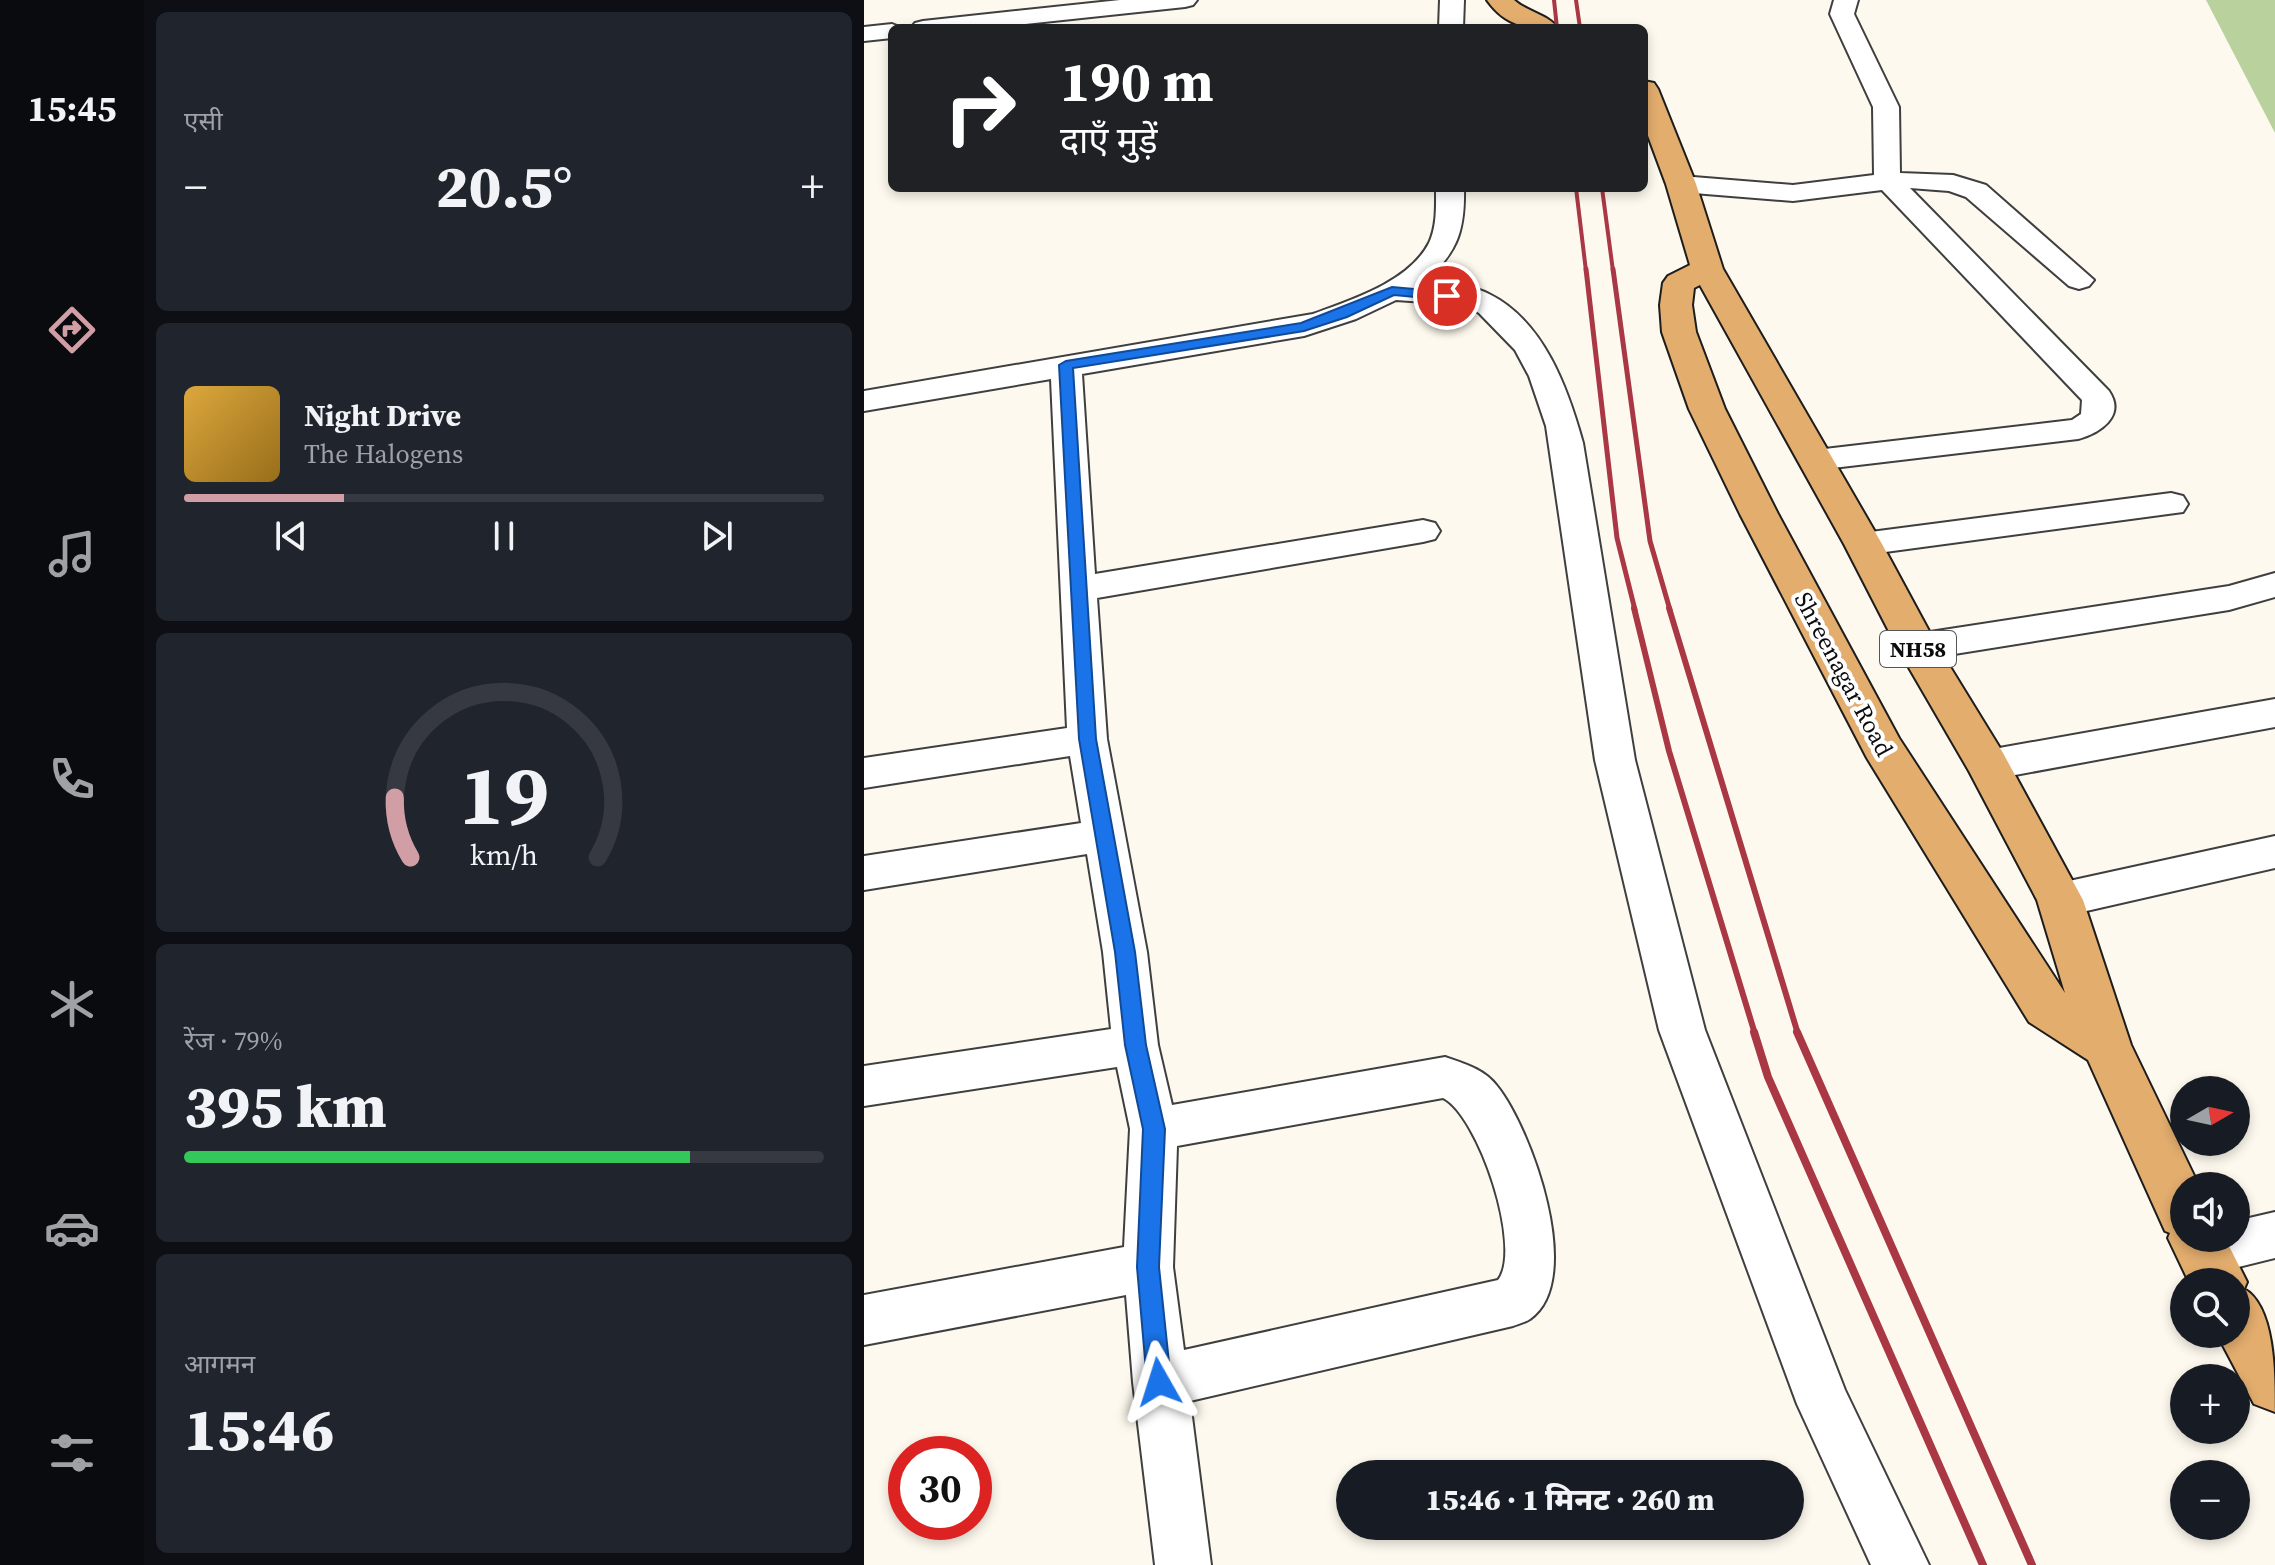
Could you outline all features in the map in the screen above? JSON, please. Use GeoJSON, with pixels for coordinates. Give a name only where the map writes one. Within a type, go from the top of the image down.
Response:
{"type":"FeatureCollection","features":[{"type":"Feature","properties":{"kind":"highway"},"geometry":{"type":"LineString","coordinates":[[1500,0],[1512,12],[1537,24]]}},
{"type":"Feature","properties":{"kind":"highway","name":"Shreenagar Road"},"geometry":{"type":"LineString","coordinates":[[1648,99],[1681,184],[1693,276],[1816,460],[1917,647],[1988,765],[2060,900],[2106,1045],[2170,1182]]}},
{"type":"Feature","properties":{"kind":"highway","name":"Shreenagar Road"},"geometry":{"type":"LineString","coordinates":[[1693,276],[1676,305],[1679,332],[1707,409],[1882,747],[2046,1007],[2106,1045]]}},
{"type":"Feature","properties":{"kind":"highway"},"geometry":{"type":"LineString","coordinates":[[2250,1338],[2275,1383]]}},
{"type":"Feature","properties":{"kind":"street"},"geometry":{"type":"LineString","coordinates":[[960,24],[1185,0]]}},
{"type":"Feature","properties":{"kind":"street"},"geometry":{"type":"LineString","coordinates":[[1451,24],[1452,0]]}},
{"type":"Feature","properties":{"kind":"street"},"geometry":{"type":"LineString","coordinates":[[1816,460],[2078,429],[2093,423],[2100,413],[2098,398],[1887,180],[1886,107],[1842,14],[1846,0]]}},
{"type":"Feature","properties":{"kind":"street"},"geometry":{"type":"LineString","coordinates":[[864,34],[888,31]]}},
{"type":"Feature","properties":{"kind":"street"},"geometry":{"type":"LineString","coordinates":[[1681,184],[1793,193],[1887,180],[1939,181],[1976,191],[2079,280]]}},
{"type":"Feature","properties":{"kind":"street"},"geometry":{"type":"LineString","coordinates":[[864,401],[1304,327],[1342,314],[1392,291],[1420,271],[1441,248],[1449,226],[1450,192]]}},
{"type":"Feature","properties":{"kind":"street"},"geometry":{"type":"LineString","coordinates":[[1392,291],[1474,299],[1494,311],[1515,329],[1539,361],[1554,395],[1567,443],[1615,760],[1682,1030],[1824,1404],[1901,1565]]}},
{"type":"Feature","properties":{"kind":"street"},"geometry":{"type":"LineString","coordinates":[[1066,365],[1087,739],[1125,952],[1135,1045],[1154,1129],[1148,1267],[1159,1382],[1183,1565]]}},
{"type":"Feature","properties":{"kind":"street"},"geometry":{"type":"LineString","coordinates":[[1863,544],[2171,504]]}},
{"type":"Feature","properties":{"kind":"street"},"geometry":{"type":"LineString","coordinates":[[1079,589],[1423,531]]}},
{"type":"Feature","properties":{"kind":"street"},"geometry":{"type":"LineString","coordinates":[[1917,647],[2229,598],[2275,585]]}},
{"type":"Feature","properties":{"kind":"street"},"geometry":{"type":"LineString","coordinates":[[1988,765],[2275,713]]}},
{"type":"Feature","properties":{"kind":"street"},"geometry":{"type":"LineString","coordinates":[[864,773],[1087,739]]}},
{"type":"Feature","properties":{"kind":"street"},"geometry":{"type":"LineString","coordinates":[[864,873],[1105,835]]}},
{"type":"Feature","properties":{"kind":"street"},"geometry":{"type":"LineString","coordinates":[[2060,900],[2275,852]]}},
{"type":"Feature","properties":{"kind":"street"},"geometry":{"type":"LineString","coordinates":[[864,1086],[1135,1045]]}},
{"type":"Feature","properties":{"kind":"street"},"geometry":{"type":"LineString","coordinates":[[1154,1129],[1445,1077],[1469,1088],[1487,1110],[1503,1141],[1522,1207],[1530,1255],[1527,1282],[1513,1301],[1159,1382]]}},
{"type":"Feature","properties":{"kind":"street"},"geometry":{"type":"LineString","coordinates":[[2250,1239],[2275,1235]]}},
{"type":"Feature","properties":{"kind":"street"},"geometry":{"type":"LineString","coordinates":[[864,1320],[1148,1267]]}},
{"type":"Feature","properties":{"kind":"green space"},"geometry":{"type":"Polygon","coordinates":[[[2206,0],[2275,0],[2275,133],[2206,0]]]}},
{"type":"Feature","properties":{"kind":"railway"},"geometry":{"type":"LineString","coordinates":[[1554,0],[1557,24]]}},
{"type":"Feature","properties":{"kind":"railway"},"geometry":{"type":"LineString","coordinates":[[1576,0],[1579,24]]}},
{"type":"Feature","properties":{"kind":"railway"},"geometry":{"type":"LineString","coordinates":[[1576,192],[1586,271]]}},
{"type":"Feature","properties":{"kind":"railway"},"geometry":{"type":"LineString","coordinates":[[1603,192],[1613,271]]}},
{"type":"Feature","properties":{"kind":"railway"},"geometry":{"type":"LineString","coordinates":[[1586,269],[1617,538],[1635,610]]}},
{"type":"Feature","properties":{"kind":"railway"},"geometry":{"type":"LineString","coordinates":[[1613,269],[1650,541],[1670,610]]}},
{"type":"Feature","properties":{"kind":"railway"},"geometry":{"type":"LineString","coordinates":[[1634,608],[1669,751],[1755,1034]]}},
{"type":"Feature","properties":{"kind":"railway"},"geometry":{"type":"LineString","coordinates":[[1669,608],[1798,1034]]}},
{"type":"Feature","properties":{"kind":"railway"},"geometry":{"type":"LineString","coordinates":[[1754,1032],[1768,1077],[1983,1565]]}},
{"type":"Feature","properties":{"kind":"railway"},"geometry":{"type":"LineString","coordinates":[[1797,1032],[2032,1565]]}},
{"type":"Feature","properties":{"kind":"route"},"geometry":{"type":"LineString","coordinates":[[1159,1382],[1148,1267],[1154,1129],[1135,1045],[1125,952],[1087,739],[1068,447],[1066,365],[1304,327],[1392,291],[1447,296]]}}]}
